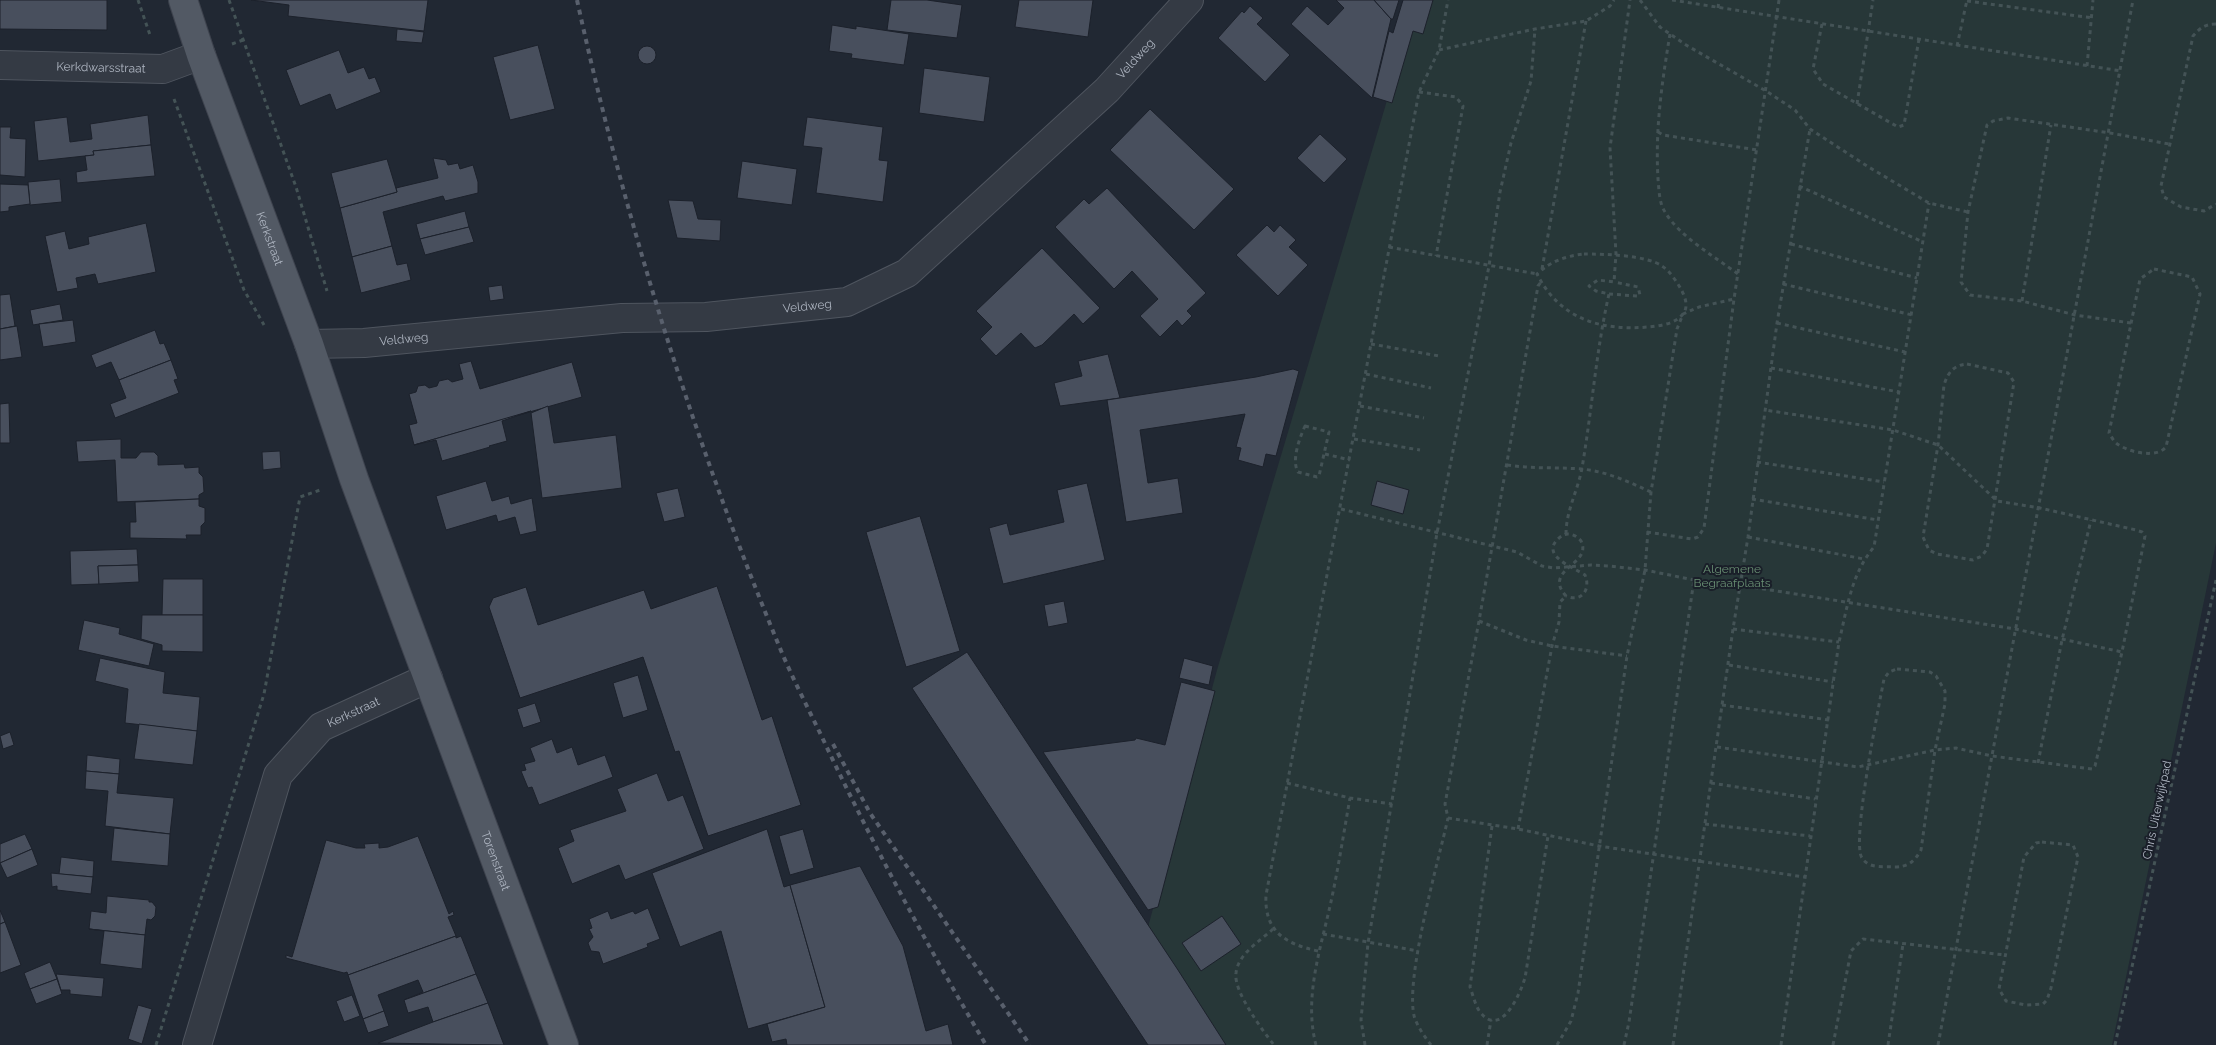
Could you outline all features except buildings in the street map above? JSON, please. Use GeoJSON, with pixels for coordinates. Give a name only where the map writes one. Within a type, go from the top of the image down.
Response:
{"type":"FeatureCollection","features":[{"type":"Feature","properties":{"kind":"main road","name":"Kerkstraat"},"geometry":{"type":"LineString","coordinates":[[183,0],[201,55],[310,344],[354,479],[428,678]]}},
{"type":"Feature","properties":{"kind":"main road","name":"Torenstraat"},"geometry":{"type":"LineString","coordinates":[[428,678],[564,1045]]}},
{"type":"Feature","properties":{"kind":"street","name":"Veldweg"},"geometry":{"type":"LineString","coordinates":[[310,344],[344,344],[622,318],[706,317],[847,302],[907,273],[1107,90],[1189,0]]}},
{"type":"Feature","properties":{"kind":"street","name":"Kerkdwarsstraat"},"geometry":{"type":"LineString","coordinates":[[0,65],[163,69],[201,55]]}},
{"type":"Feature","properties":{"kind":"street","name":"Kerkstraat"},"geometry":{"type":"LineString","coordinates":[[197,1045],[278,775],[321,727],[428,678]]}},
{"type":"Feature","properties":{"kind":"path"},"geometry":{"type":"LineString","coordinates":[[138,0],[244,290],[267,330]]}},
{"type":"Feature","properties":{"kind":"path"},"geometry":{"type":"LineString","coordinates":[[229,0],[296,187],[344,344]]}},
{"type":"Feature","properties":{"kind":"path"},"geometry":{"type":"LineString","coordinates":[[1318,951],[1299,947],[1273,929],[1265,904],[1266,895],[1419,92],[1439,50],[1448,0]]}},
{"type":"Feature","properties":{"kind":"path"},"geometry":{"type":"LineString","coordinates":[[1439,50],[1535,29],[1586,21],[1610,6],[1614,0]]}},
{"type":"Feature","properties":{"kind":"path"},"geometry":{"type":"LineString","coordinates":[[1614,282],[1616,254],[1610,148],[1630,0]]}},
{"type":"Feature","properties":{"kind":"path"},"geometry":{"type":"LineString","coordinates":[[1640,0],[1660,27],[1795,110],[1810,129],[1929,203],[1968,212]]}},
{"type":"Feature","properties":{"kind":"path"},"geometry":{"type":"LineString","coordinates":[[1672,0],[1776,18],[2121,71]]}},
{"type":"Feature","properties":{"kind":"path"},"geometry":{"type":"LineString","coordinates":[[1718,8],[1719,0]]}},
{"type":"Feature","properties":{"kind":"path"},"geometry":{"type":"LineString","coordinates":[[1647,532],[1692,539],[1702,534],[1704,528],[1734,299],[1779,0]]}},
{"type":"Feature","properties":{"kind":"path"},"geometry":{"type":"LineString","coordinates":[[1857,104],[1873,0]]}},
{"type":"Feature","properties":{"kind":"path"},"geometry":{"type":"LineString","coordinates":[[2087,66],[2094,0]]}},
{"type":"Feature","properties":{"kind":"path"},"geometry":{"type":"LineString","coordinates":[[1938,1045],[2015,629],[2040,508],[2133,0]]}},
{"type":"Feature","properties":{"kind":"path"},"geometry":{"type":"LineString","coordinates":[[1957,46],[1967,1],[2093,18]]}},
{"type":"Feature","properties":{"kind":"path"},"geometry":{"type":"LineString","coordinates":[[1542,270],[1586,21]]}},
{"type":"Feature","properties":{"kind":"path"},"geometry":{"type":"LineString","coordinates":[[1822,24],[1814,69],[1816,76],[1822,84],[1898,126],[1904,125],[1919,39]]}},
{"type":"Feature","properties":{"kind":"path"},"geometry":{"type":"LineString","coordinates":[[2216,24],[2205,25],[2199,28],[2193,36],[2161,186],[2164,197],[2181,206],[2204,211],[2216,204]]}},
{"type":"Feature","properties":{"kind":"path"},"geometry":{"type":"LineString","coordinates":[[1366,1045],[1360,1020],[1368,942],[1437,533],[1489,266],[1500,192],[1511,143],[1531,81],[1535,29]]}},
{"type":"Feature","properties":{"kind":"path"},"geometry":{"type":"LineString","coordinates":[[1670,34],[1659,100],[1657,132],[1660,195],[1664,211],[1675,226],[1738,274]]}},
{"type":"Feature","properties":{"kind":"path"},"geometry":{"type":"LineString","coordinates":[[1419,92],[1456,97],[1463,106],[1436,256]]}},
{"type":"Feature","properties":{"kind":"path"},"geometry":{"type":"LineString","coordinates":[[2131,323],[2075,315],[2022,301],[1970,295],[1964,289],[1961,282],[1968,212],[1987,125],[1993,122],[2008,118],[2110,132],[2169,144]]}},
{"type":"Feature","properties":{"kind":"path"},"geometry":{"type":"LineString","coordinates":[[2022,301],[2051,124]]}},
{"type":"Feature","properties":{"kind":"path"},"geometry":{"type":"LineString","coordinates":[[1673,1045],[1729,666],[1739,584],[1748,537],[1777,323],[1810,129]]}},
{"type":"Feature","properties":{"kind":"path"},"geometry":{"type":"LineString","coordinates":[[1657,132],[1663,135],[1757,150]]}},
{"type":"Feature","properties":{"kind":"path"},"geometry":{"type":"LineString","coordinates":[[1799,186],[1923,242]]}},
{"type":"Feature","properties":{"kind":"path"},"geometry":{"type":"LineString","coordinates":[[1781,1045],[1839,642],[1854,579],[1864,559],[1874,547],[1929,203]]}},
{"type":"Feature","properties":{"kind":"path"},"geometry":{"type":"LineString","coordinates":[[1791,244],[1917,278]]}},
{"type":"Feature","properties":{"kind":"path"},"geometry":{"type":"LineString","coordinates":[[1389,247],[1537,274],[1551,263],[1572,255],[1616,254],[1661,265],[1672,275],[1685,296],[1686,304],[1677,328],[1651,492],[1645,570],[1627,656],[1578,993],[1571,1021],[1557,1045]]}},
{"type":"Feature","properties":{"kind":"path"},"geometry":{"type":"LineString","coordinates":[[2154,269],[2192,277],[2200,294],[2166,447],[2162,452],[2154,454],[2120,446],[2109,433],[2131,323],[2140,279],[2144,274],[2154,269]]}},
{"type":"Feature","properties":{"kind":"path"},"geometry":{"type":"LineString","coordinates":[[1537,274],[1556,301],[1574,314],[1602,326],[1627,329],[1669,324],[1683,314],[1699,307],[1734,299]]}},
{"type":"Feature","properties":{"kind":"path"},"geometry":{"type":"LineString","coordinates":[[1598,280],[1614,282],[1638,287],[1640,295],[1637,296],[1609,294],[1596,291],[1589,286],[1598,280]]}},
{"type":"Feature","properties":{"kind":"path"},"geometry":{"type":"LineString","coordinates":[[1431,1045],[1415,1018],[1413,997],[1418,952],[1448,818],[1445,804],[1538,286],[1541,282]]}},
{"type":"Feature","properties":{"kind":"path"},"geometry":{"type":"LineString","coordinates":[[1783,284],[1912,316]]}},
{"type":"Feature","properties":{"kind":"path"},"geometry":{"type":"LineString","coordinates":[[1566,534],[1579,539],[1583,547],[1580,556],[1569,568],[1560,578],[1562,591],[1566,596],[1574,599],[1586,592],[1588,586],[1585,575],[1569,568],[1558,559],[1554,551],[1555,542],[1566,534],[1568,511],[1576,494],[1582,469],[1602,326],[1609,294]]}},
{"type":"Feature","properties":{"kind":"path"},"geometry":{"type":"LineString","coordinates":[[1777,323],[1905,352]]}},
{"type":"Feature","properties":{"kind":"path"},"geometry":{"type":"LineString","coordinates":[[1371,344],[1439,356]]}},
{"type":"Feature","properties":{"kind":"path"},"geometry":{"type":"LineString","coordinates":[[1967,364],[2008,373],[2014,382],[1997,501],[1987,549],[1982,556],[1973,560],[1937,554],[1929,550],[1923,537],[1938,445],[1944,384],[1953,368],[1967,364]]}},
{"type":"Feature","properties":{"kind":"path"},"geometry":{"type":"LineString","coordinates":[[1771,368],[1899,392]]}},
{"type":"Feature","properties":{"kind":"path"},"geometry":{"type":"LineString","coordinates":[[1366,374],[1431,388]]}},
{"type":"Feature","properties":{"kind":"path"},"geometry":{"type":"LineString","coordinates":[[1360,406],[1424,418]]}},
{"type":"Feature","properties":{"kind":"path"},"geometry":{"type":"LineString","coordinates":[[1717,747],[1858,767],[1935,750],[1956,748],[1992,756],[2088,770],[2095,766],[2122,652],[2145,536],[2142,532],[2136,530],[2040,508],[1997,501],[1938,445],[1893,430],[1765,410]]}},
{"type":"Feature","properties":{"kind":"path"},"geometry":{"type":"LineString","coordinates":[[1306,426],[1328,430],[1325,454],[1319,476],[1298,472],[1295,459],[1306,426]]}},
{"type":"Feature","properties":{"kind":"path"},"geometry":{"type":"LineString","coordinates":[[1354,439],[1420,450]]}},
{"type":"Feature","properties":{"kind":"path"},"geometry":{"type":"LineString","coordinates":[[1325,454],[1350,460]]}},
{"type":"Feature","properties":{"kind":"path"},"geometry":{"type":"LineString","coordinates":[[1757,462],[1884,482]]}},
{"type":"Feature","properties":{"kind":"path"},"geometry":{"type":"LineString","coordinates":[[1507,465],[1582,469],[1618,478],[1651,492]]}},
{"type":"Feature","properties":{"kind":"path"},"geometry":{"type":"LineString","coordinates":[[156,1045],[264,694],[300,496],[354,479]]}},
{"type":"Feature","properties":{"kind":"path"},"geometry":{"type":"LineString","coordinates":[[1752,499],[1878,520]]}},
{"type":"Feature","properties":{"kind":"path"},"geometry":{"type":"LineString","coordinates":[[1341,509],[1517,552],[1542,566],[1569,568],[1591,565],[1645,570],[1694,580],[1739,584],[2015,629],[2122,652]]}},
{"type":"Feature","properties":{"kind":"path"},"geometry":{"type":"LineString","coordinates":[[2038,763],[2062,640],[2091,520]]}},
{"type":"Feature","properties":{"kind":"path"},"geometry":{"type":"LineString","coordinates":[[1748,537],[1864,559]]}},
{"type":"Feature","properties":{"kind":"path"},"geometry":{"type":"LineString","coordinates":[[1624,1045],[1630,1022],[1694,580]]}},
{"type":"Feature","properties":{"kind":"path","name":"Chris Uiterwijkpad"},"geometry":{"type":"LineString","coordinates":[[2115,1045],[2216,580]]}},
{"type":"Feature","properties":{"kind":"path"},"geometry":{"type":"LineString","coordinates":[[1518,829],[1552,646],[1560,622],[1560,602],[1566,596]]}},
{"type":"Feature","properties":{"kind":"path"},"geometry":{"type":"LineString","coordinates":[[1479,621],[1526,640],[1552,646],[1627,656]]}},
{"type":"Feature","properties":{"kind":"path"},"geometry":{"type":"LineString","coordinates":[[1733,628],[1839,642]]}},
{"type":"Feature","properties":{"kind":"path"},"geometry":{"type":"LineString","coordinates":[[1729,666],[1833,682]]}},
{"type":"Feature","properties":{"kind":"path"},"geometry":{"type":"LineString","coordinates":[[1897,669],[1930,672],[1942,684],[1945,691],[1945,704],[1935,750],[1920,850],[1912,863],[1904,867],[1871,866],[1863,860],[1859,847],[1868,766],[1884,680],[1889,672],[1897,669]]}},
{"type":"Feature","properties":{"kind":"path"},"geometry":{"type":"LineString","coordinates":[[1722,705],[1829,720]]}},
{"type":"Feature","properties":{"kind":"path"},"geometry":{"type":"LineString","coordinates":[[1287,783],[1350,798],[1392,804]]}},
{"type":"Feature","properties":{"kind":"path"},"geometry":{"type":"LineString","coordinates":[[1711,783],[1815,799]]}},
{"type":"Feature","properties":{"kind":"path"},"geometry":{"type":"LineString","coordinates":[[1316,1045],[1312,1009],[1318,951],[1332,897],[1350,798]]}},
{"type":"Feature","properties":{"kind":"path"},"geometry":{"type":"LineString","coordinates":[[1448,818],[1518,829],[1599,846],[1804,877]]}},
{"type":"Feature","properties":{"kind":"path"},"geometry":{"type":"LineString","coordinates":[[1705,824],[1810,836]]}},
{"type":"Feature","properties":{"kind":"path"},"geometry":{"type":"LineString","coordinates":[[1492,826],[1470,987],[1480,1012],[1491,1020],[1497,1020],[1505,1015],[1520,996],[1548,836]]}},
{"type":"Feature","properties":{"kind":"path"},"geometry":{"type":"LineString","coordinates":[[2059,842],[2073,845],[2078,856],[2051,988],[2047,1000],[2043,1004],[2026,1005],[2006,1001],[2001,996],[2000,982],[2006,955],[2024,857],[2036,843],[2059,842]]}},
{"type":"Feature","properties":{"kind":"path"},"geometry":{"type":"LineString","coordinates":[[1273,929],[1247,952],[1236,974],[1237,986],[1261,1030],[1274,1045]]}},
{"type":"Feature","properties":{"kind":"path"},"geometry":{"type":"LineString","coordinates":[[1323,934],[1418,952]]}},
{"type":"Feature","properties":{"kind":"path"},"geometry":{"type":"LineString","coordinates":[[1833,1045],[1851,951],[1863,939],[2006,955]]}},
{"type":"Feature","properties":{"kind":"path"},"geometry":{"type":"LineString","coordinates":[[1888,1045],[1903,944]]}},
{"type":"Feature","properties":{"kind":"path"},"geometry":{"type":"LineString","coordinates":[[1487,1045],[1491,1020]]}},
{"type":"Feature","properties":{"kind":"green space","name":"Algemene Begraafplaats"},"geometry":{"type":"Polygon","coordinates":[[[1417,0],[2216,0],[2216,543],[2112,1045],[1219,1045],[1147,931],[1217,670],[1417,0]]]}},
{"type":"Feature","properties":{"kind":"railway"},"geometry":{"type":"LineString","coordinates":[[577,0],[596,84],[640,249],[691,413],[750,574],[801,694],[859,814],[942,969],[986,1045]]}},
{"type":"Feature","properties":{"kind":"railway"},"geometry":{"type":"LineString","coordinates":[[833,744],[870,813],[1030,1045]]}}]}
